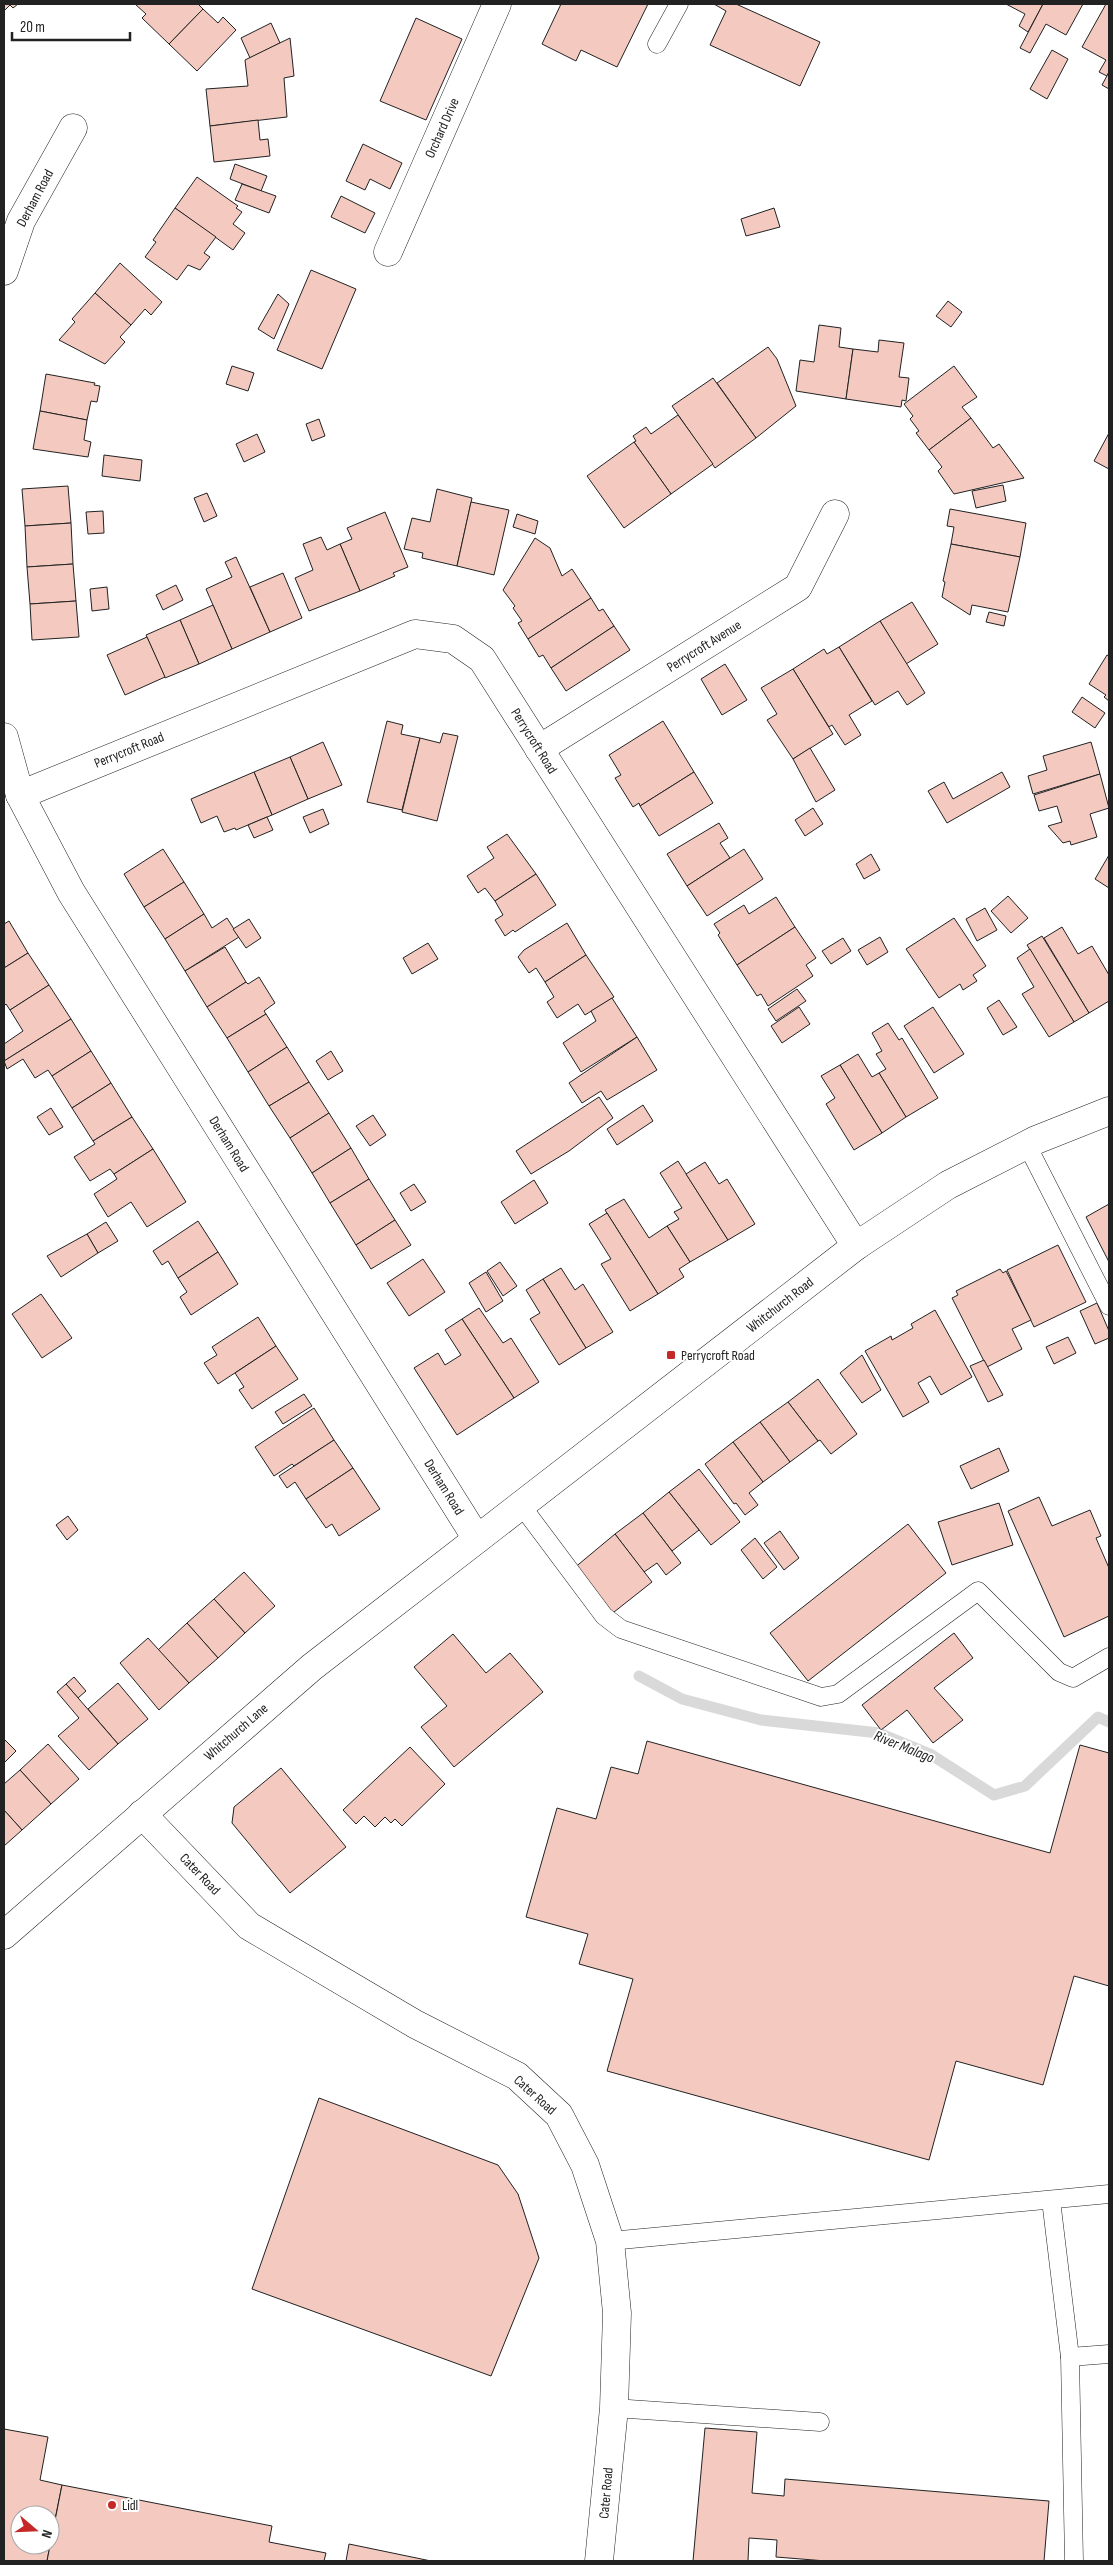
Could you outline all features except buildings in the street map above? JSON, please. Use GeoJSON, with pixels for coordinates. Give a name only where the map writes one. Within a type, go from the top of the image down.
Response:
{"type":"FeatureCollection","features":[{"type":"Feature","properties":{"kind":"street","name":"Orchard Drive"},"geometry":{"type":"LineString","coordinates":[[388,252],[497,4]]}},
{"type":"Feature","properties":{"kind":"street","name":"Derham Road"},"geometry":{"type":"LineString","coordinates":[[4,271],[21,221],[73,128]]}},
{"type":"Feature","properties":{"kind":"street","name":"Perrycroft Avenue"},"geometry":{"type":"LineString","coordinates":[[539,749],[798,588],[835,514]]}},
{"type":"Feature","properties":{"kind":"street","name":"Perrycroft Road"},"geometry":{"type":"LineString","coordinates":[[20,795],[415,634],[453,638],[482,659],[856,1246]]}},
{"type":"Feature","properties":{"kind":"street","name":"Derham Road"},"geometry":{"type":"LineString","coordinates":[[4,738],[20,795],[71,892],[477,1539]]}},
{"type":"Feature","properties":{"kind":"street","name":"Whitchurch Road"},"geometry":{"type":"LineString","coordinates":[[477,1539],[856,1246],[948,1185],[1026,1145],[1109,1111]]}},
{"type":"Feature","properties":{"kind":"street","name":"Whitchurch Lane"},"geometry":{"type":"LineString","coordinates":[[4,1935],[312,1667],[477,1539]]}},
{"type":"Feature","properties":{"kind":"street","name":"Cater Road"},"geometry":{"type":"LineString","coordinates":[[142,1814],[249,1926],[416,2024],[517,2076],[559,2115],[585,2165],[610,2241],[617,2313],[614,2408],[600,2561]]}},
{"type":"Feature","properties":{"kind":"lane"},"geometry":{"type":"LineString","coordinates":[[657,44],[678,4]]}},
{"type":"Feature","properties":{"kind":"lane"},"geometry":{"type":"LineString","coordinates":[[1026,1145],[1109,1306]]}},
{"type":"Feature","properties":{"kind":"lane"},"geometry":{"type":"LineString","coordinates":[[521,1505],[604,1616],[621,1629],[821,1697],[838,1694],[978,1591],[1059,1672],[1073,1678],[1109,1657]]}},
{"type":"Feature","properties":{"kind":"lane"},"geometry":{"type":"LineString","coordinates":[[610,2241],[1109,2194]]}},
{"type":"Feature","properties":{"kind":"lane"},"geometry":{"type":"LineString","coordinates":[[1051,2200],[1070,2357],[1074,2561]]}},
{"type":"Feature","properties":{"kind":"lane"},"geometry":{"type":"LineString","coordinates":[[1070,2357],[1109,2354]]}},
{"type":"Feature","properties":{"kind":"lane"},"geometry":{"type":"LineString","coordinates":[[614,2408],[820,2422]]}},
{"type":"Feature","properties":{"kind":"waterway","name":"River Malago"},"geometry":{"type":"LineString","coordinates":[[639,1676],[682,1699],[761,1720],[879,1733],[930,1754],[994,1795],[1025,1786],[1098,1717],[1109,1722]]}},
{"type":"Feature","properties":{"kind":"place","name":"Perrycroft Road"},"geometry":{"type":"Point","coordinates":[671,1355]}},
{"type":"Feature","properties":{"kind":"place","name":"Lidl"},"geometry":{"type":"Point","coordinates":[112,2505]}}]}
